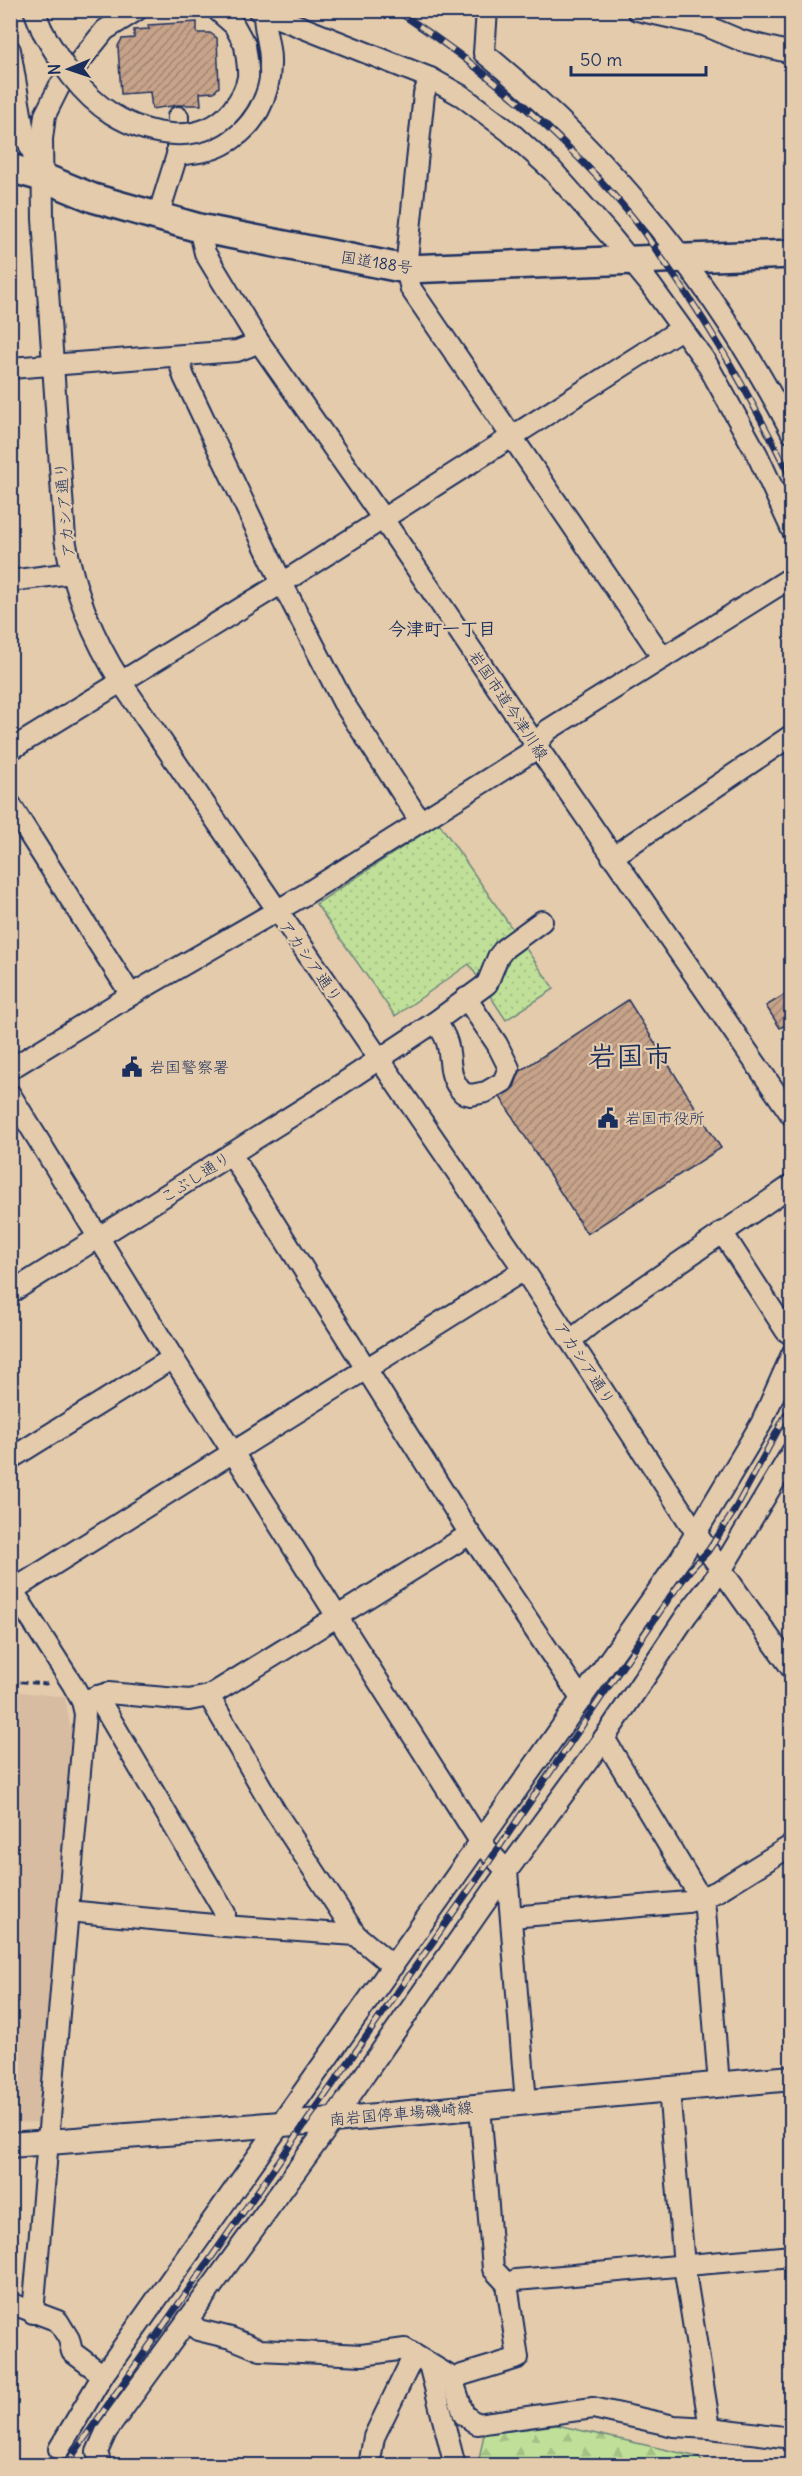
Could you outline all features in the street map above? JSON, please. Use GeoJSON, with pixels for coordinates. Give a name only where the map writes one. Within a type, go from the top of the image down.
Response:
{"type":"FeatureCollection","features":[{"type":"Feature","properties":{"kind":"highway","name":"国道188号"},"geometry":{"type":"LineString","coordinates":[[10,168],[42,177],[93,198],[199,228],[406,269],[792,254]]}},
{"type":"Feature","properties":{"kind":"main road","name":"南岩国停車場磯崎線"},"geometry":{"type":"LineString","coordinates":[[10,2145],[333,2120],[792,2078]]}},
{"type":"Feature","properties":{"kind":"street"},"geometry":{"type":"LineString","coordinates":[[34,10],[58,57],[83,90],[111,113],[138,128],[164,134],[194,134],[223,121],[242,98],[248,76],[245,45],[234,25],[218,10]]}},
{"type":"Feature","properties":{"kind":"street"},"geometry":{"type":"LineString","coordinates":[[42,177],[45,115],[59,87],[105,30],[137,10]]}},
{"type":"Feature","properties":{"kind":"street"},"geometry":{"type":"LineString","coordinates":[[487,10],[484,53],[519,82],[587,146],[636,199],[683,257],[735,332],[792,433]]}},
{"type":"Feature","properties":{"kind":"street"},"geometry":{"type":"LineString","coordinates":[[637,10],[704,25],[742,41],[792,53]]}},
{"type":"Feature","properties":{"kind":"street"},"geometry":{"type":"LineString","coordinates":[[261,12],[430,78],[462,96],[518,139],[552,170],[630,260],[706,362],[731,403],[792,530]]}},
{"type":"Feature","properties":{"kind":"street"},"geometry":{"type":"LineString","coordinates":[[177,155],[222,145],[245,129],[257,116],[266,95],[270,62],[261,12]]}},
{"type":"Feature","properties":{"kind":"street"},"geometry":{"type":"LineString","coordinates":[[10,50],[24,132],[42,177]]}},
{"type":"Feature","properties":{"kind":"street"},"geometry":{"type":"LineString","coordinates":[[430,78],[424,94],[406,269],[416,299],[663,658]]}},
{"type":"Feature","properties":{"kind":"street"},"geometry":{"type":"LineString","coordinates":[[158,216],[177,155],[178,117]]}},
{"type":"Feature","properties":{"kind":"street","name":"アカシア通り"},"geometry":{"type":"LineString","coordinates":[[42,177],[64,539],[71,573],[86,619],[105,658],[524,1270],[696,1533],[792,1669]]}},
{"type":"Feature","properties":{"kind":"street","name":"岩国市道今津川線"},"geometry":{"type":"LineString","coordinates":[[199,228],[205,253],[257,339],[792,1116]]}},
{"type":"Feature","properties":{"kind":"street"},"geometry":{"type":"LineString","coordinates":[[10,750],[282,583],[681,329]]}},
{"type":"Feature","properties":{"kind":"street"},"geometry":{"type":"LineString","coordinates":[[10,368],[237,351],[250,346],[257,339]]}},
{"type":"Feature","properties":{"kind":"street"},"geometry":{"type":"LineString","coordinates":[[178,357],[184,377],[282,583],[343,702],[420,821]]}},
{"type":"Feature","properties":{"kind":"street"},"geometry":{"type":"LineString","coordinates":[[10,580],[71,573]]}},
{"type":"Feature","properties":{"kind":"street"},"geometry":{"type":"LineString","coordinates":[[10,1069],[304,895],[528,754],[548,730],[792,577]]}},
{"type":"Feature","properties":{"kind":"street"},"geometry":{"type":"LineString","coordinates":[[612,857],[792,735]]}},
{"type":"Feature","properties":{"kind":"street"},"geometry":{"type":"LineString","coordinates":[[10,804],[131,996]]}},
{"type":"Feature","properties":{"kind":"street","name":"こぶし通り"},"geometry":{"type":"LineString","coordinates":[[10,1293],[100,1239],[435,1022],[487,984],[498,957],[505,948],[542,921]]}},
{"type":"Feature","properties":{"kind":"street"},"geometry":{"type":"LineString","coordinates":[[435,1022],[448,1043],[452,1078],[463,1093],[478,1095],[502,1082],[509,1068],[470,995]]}},
{"type":"Feature","properties":{"kind":"street"},"geometry":{"type":"LineString","coordinates":[[10,1094],[173,1358],[481,1843],[507,1871],[526,2103]]}},
{"type":"Feature","properties":{"kind":"street"},"geometry":{"type":"LineString","coordinates":[[231,1154],[470,1534],[582,1700]]}},
{"type":"Feature","properties":{"kind":"street"},"geometry":{"type":"LineString","coordinates":[[570,1340],[792,1185]]}},
{"type":"Feature","properties":{"kind":"street"},"geometry":{"type":"LineString","coordinates":[[722,1232],[786,1331],[792,1335]]}},
{"type":"Feature","properties":{"kind":"street"},"geometry":{"type":"LineString","coordinates":[[224,1926],[225,1913],[89,1699],[65,1673],[12,1588],[524,1270]]}},
{"type":"Feature","properties":{"kind":"street"},"geometry":{"type":"LineString","coordinates":[[59,2449],[103,2375],[681,1558],[761,1424],[792,1354]]}},
{"type":"Feature","properties":{"kind":"street"},"geometry":{"type":"LineString","coordinates":[[10,1459],[173,1358]]}},
{"type":"Feature","properties":{"kind":"street"},"geometry":{"type":"LineString","coordinates":[[94,2463],[106,2432],[333,2120],[507,1871],[604,1738],[686,1616],[722,1569],[792,1452]]}},
{"type":"Feature","properties":{"kind":"street"},"geometry":{"type":"LineString","coordinates":[[89,1699],[108,1693],[189,1700],[208,1696],[470,1534]]}},
{"type":"Feature","properties":{"kind":"street"},"geometry":{"type":"LineString","coordinates":[[208,1696],[275,1810],[356,1935],[393,1965]]}},
{"type":"Feature","properties":{"kind":"street"},"geometry":{"type":"LineString","coordinates":[[33,2313],[85,1714],[89,1699]]}},
{"type":"Feature","properties":{"kind":"street"},"geometry":{"type":"LineString","coordinates":[[604,1738],[705,1910],[719,2085]]}},
{"type":"Feature","properties":{"kind":"street"},"geometry":{"type":"LineString","coordinates":[[511,1917],[688,1902],[716,1892],[792,1845]]}},
{"type":"Feature","properties":{"kind":"street"},"geometry":{"type":"LineString","coordinates":[[68,1911],[224,1926],[356,1935]]}},
{"type":"Feature","properties":{"kind":"street"},"geometry":{"type":"LineString","coordinates":[[669,2089],[684,2266],[710,2428]]}},
{"type":"Feature","properties":{"kind":"street"},"geometry":{"type":"LineString","coordinates":[[453,2381],[462,2375],[518,2358],[507,2284],[493,2270],[480,2106]]}},
{"type":"Feature","properties":{"kind":"street"},"geometry":{"type":"LineString","coordinates":[[507,2284],[516,2280],[792,2256]]}},
{"type":"Feature","properties":{"kind":"street"},"geometry":{"type":"LineString","coordinates":[[10,2303],[58,2321],[69,2339],[72,2352],[103,2375]]}},
{"type":"Feature","properties":{"kind":"street"},"geometry":{"type":"LineString","coordinates":[[188,2319],[198,2330],[231,2338],[260,2350],[362,2355],[405,2349],[453,2381],[464,2415],[477,2424],[593,2408],[674,2426],[792,2438]]}},
{"type":"Feature","properties":{"kind":"street"},"geometry":{"type":"LineString","coordinates":[[369,2466],[374,2437],[422,2359]]}},
{"type":"Feature","properties":{"kind":"street"},"geometry":{"type":"LineString","coordinates":[[422,2359],[455,2466]]}},
{"type":"Feature","properties":{"kind":"path"},"geometry":{"type":"LineString","coordinates":[[10,1681],[46,1684],[65,1673]]}},
{"type":"Feature","properties":{"kind":"shaded area"},"geometry":{"type":"Polygon","coordinates":[[[11,1691],[65,1697],[72,1736],[41,2122],[11,2123],[11,1691]]]}},
{"type":"Feature","properties":{"kind":"green space"},"geometry":{"type":"Polygon","coordinates":[[[439,823],[554,989],[506,1020],[469,964],[395,1016],[316,904],[439,823]]]}},
{"type":"Feature","properties":{"kind":"green space"},"geometry":{"type":"Polygon","coordinates":[[[557,2425],[698,2457],[705,2465],[478,2465],[484,2434],[557,2425]]]}},
{"type":"Feature","properties":{"kind":"building"},"geometry":{"type":"Polygon","coordinates":[[[197,22],[197,33],[210,33],[217,38],[219,87],[214,92],[200,93],[201,105],[178,105],[152,109],[150,92],[121,94],[118,46],[122,39],[134,38],[134,30],[149,29],[148,25],[197,22]]]}},
{"type":"Feature","properties":{"kind":"building"},"geometry":{"type":"Polygon","coordinates":[[[792,990],[792,1021],[780,1028],[766,1006],[792,990]]]}},
{"type":"Feature","properties":{"kind":"building","name":"岩国市役所"},"geometry":{"type":"Polygon","coordinates":[[[628,1000],[721,1148],[587,1234],[500,1097],[514,1087],[520,1071],[628,1000]]]}},
{"type":"Feature","properties":{"kind":"railway"},"geometry":{"type":"LineString","coordinates":[[396,10],[490,78],[520,103],[577,156],[629,213],[715,338],[763,423],[792,481]]}},
{"type":"Feature","properties":{"kind":"railway"},"geometry":{"type":"LineString","coordinates":[[65,2466],[493,1856],[667,1601],[708,1551],[733,1513],[792,1404]]}},
{"type":"Feature","properties":{"kind":"place","name":"岩国警察署"},"geometry":{"type":"Point","coordinates":[132,1067]}},
{"type":"Feature","properties":{"kind":"place","name":"岩国市役所"},"geometry":{"type":"Point","coordinates":[608,1118]}},
{"type":"Feature","properties":{"kind":"district","name":"今津町一丁目"},"geometry":{"type":"Point","coordinates":[442,628]}},
{"type":"Feature","properties":{"kind":"district","name":"岩国市"},"geometry":{"type":"Point","coordinates":[630,1056]}}]}
